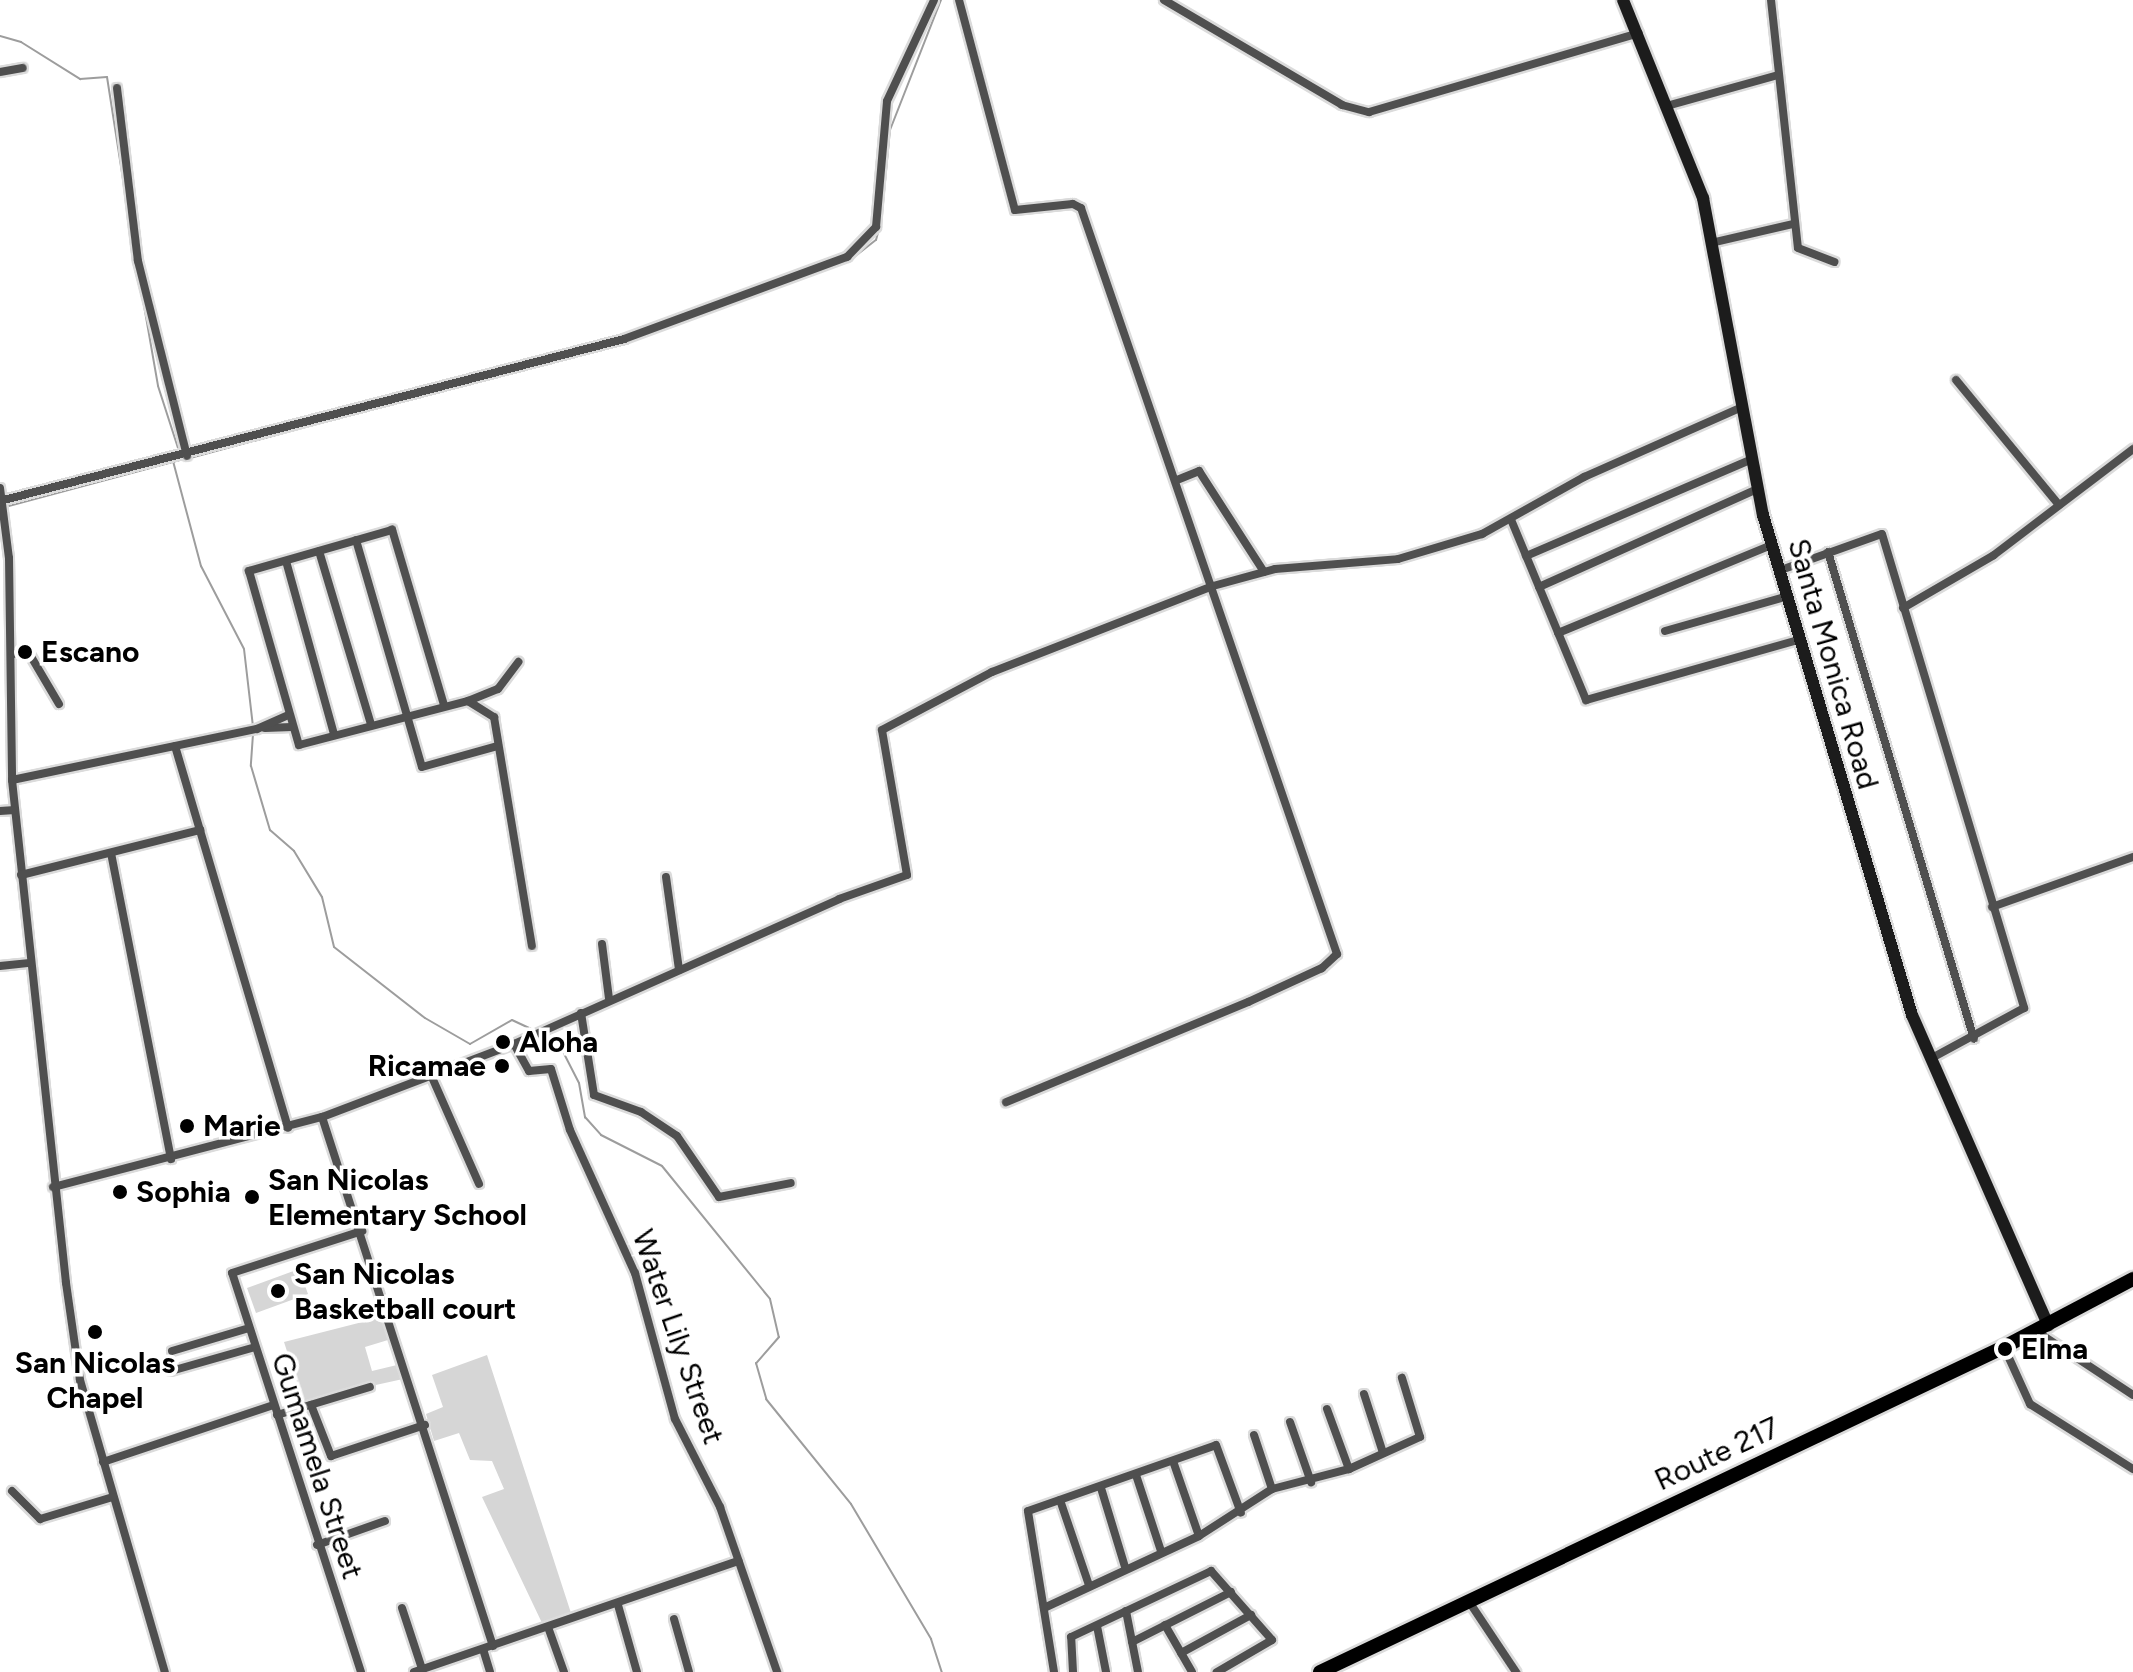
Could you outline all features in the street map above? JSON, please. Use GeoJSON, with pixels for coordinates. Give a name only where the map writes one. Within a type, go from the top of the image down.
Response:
{"type":"FeatureCollection","features":[{"type":"Feature","properties":{"kind":"main road","name":"Route 217"},"geometry":{"type":"LineString","coordinates":[[1320,1672],[2004,1347],[2133,1279]]}},
{"type":"Feature","properties":{"kind":"street"},"geometry":{"type":"LineString","coordinates":[[1,501],[187,456],[624,339],[847,257],[876,227],[887,101],[934,0]]}},
{"type":"Feature","properties":{"kind":"street"},"geometry":{"type":"LineString","coordinates":[[959,0],[1008,197],[1022,213],[1073,204],[1081,208],[1177,480],[1337,954],[1322,968],[1260,997],[1006,1102]]}},
{"type":"Feature","properties":{"kind":"street"},"geometry":{"type":"LineString","coordinates":[[1164,0],[1342,105],[1369,112],[1640,33]]}},
{"type":"Feature","properties":{"kind":"street","name":"Santa Monica Road"},"geometry":{"type":"LineString","coordinates":[[1623,0],[1670,105],[1703,198],[1757,489],[1771,545],[1930,1059],[2042,1328]]}},
{"type":"Feature","properties":{"kind":"street"},"geometry":{"type":"LineString","coordinates":[[1771,0],[1793,224],[1801,253],[1834,262]]}},
{"type":"Feature","properties":{"kind":"street"},"geometry":{"type":"LineString","coordinates":[[0,72],[23,68]]}},
{"type":"Feature","properties":{"kind":"street"},"geometry":{"type":"LineString","coordinates":[[1670,105],[1778,75]]}},
{"type":"Feature","properties":{"kind":"street"},"geometry":{"type":"LineString","coordinates":[[117,88],[138,261],[187,456]]}},
{"type":"Feature","properties":{"kind":"street"},"geometry":{"type":"LineString","coordinates":[[1711,243],[1793,224]]}},
{"type":"Feature","properties":{"kind":"street"},"geometry":{"type":"LineString","coordinates":[[1956,380],[2059,505]]}},
{"type":"Feature","properties":{"kind":"street"},"geometry":{"type":"LineString","coordinates":[[53,1187],[171,1159],[322,1117],[514,1044],[609,999],[907,875],[882,730],[992,672],[1213,586],[1264,572],[1398,559],[1512,522],[1584,477],[1742,407]]}},
{"type":"Feature","properties":{"kind":"street"},"geometry":{"type":"LineString","coordinates":[[1903,608],[1994,555],[2133,449]]}},
{"type":"Feature","properties":{"kind":"street"},"geometry":{"type":"LineString","coordinates":[[1526,556],[1752,459]]}},
{"type":"Feature","properties":{"kind":"street"},"geometry":{"type":"LineString","coordinates":[[1177,480],[1199,471],[1264,572]]}},
{"type":"Feature","properties":{"kind":"street"},"geometry":{"type":"LineString","coordinates":[[0,488],[13,654],[12,780],[53,1187],[80,1380],[165,1672]]}},
{"type":"Feature","properties":{"kind":"street"},"geometry":{"type":"LineString","coordinates":[[1539,587],[1757,489]]}},
{"type":"Feature","properties":{"kind":"street"},"geometry":{"type":"LineString","coordinates":[[1512,522],[1581,697],[1591,701],[1798,640]]}},
{"type":"Feature","properties":{"kind":"street"},"geometry":{"type":"LineString","coordinates":[[444,705],[392,530],[249,571],[299,745],[468,701],[498,689],[518,662]]}},
{"type":"Feature","properties":{"kind":"street"},"geometry":{"type":"LineString","coordinates":[[1778,571],[1882,534],[2024,1008],[1974,1039],[1930,1059]]}},
{"type":"Feature","properties":{"kind":"street"},"geometry":{"type":"LineString","coordinates":[[356,540],[422,767],[497,746]]}},
{"type":"Feature","properties":{"kind":"street"},"geometry":{"type":"LineString","coordinates":[[1558,633],[1771,545]]}},
{"type":"Feature","properties":{"kind":"street"},"geometry":{"type":"LineString","coordinates":[[319,551],[371,724]]}},
{"type":"Feature","properties":{"kind":"street"},"geometry":{"type":"LineString","coordinates":[[1828,552],[1974,1039]]}},
{"type":"Feature","properties":{"kind":"street"},"geometry":{"type":"LineString","coordinates":[[286,561],[334,734]]}},
{"type":"Feature","properties":{"kind":"street"},"geometry":{"type":"LineString","coordinates":[[1665,631],[1785,597]]}},
{"type":"Feature","properties":{"kind":"street"},"geometry":{"type":"LineString","coordinates":[[13,654],[26,648],[59,704]]}},
{"type":"Feature","properties":{"kind":"street"},"geometry":{"type":"LineString","coordinates":[[468,701],[494,717],[532,946]]}},
{"type":"Feature","properties":{"kind":"street"},"geometry":{"type":"LineString","coordinates":[[257,729],[288,715]]}},
{"type":"Feature","properties":{"kind":"street"},"geometry":{"type":"LineString","coordinates":[[12,780],[257,729],[292,727]]}},
{"type":"Feature","properties":{"kind":"street"},"geometry":{"type":"LineString","coordinates":[[175,746],[288,1128]]}},
{"type":"Feature","properties":{"kind":"street"},"geometry":{"type":"LineString","coordinates":[[0,811],[15,810]]}},
{"type":"Feature","properties":{"kind":"street"},"geometry":{"type":"LineString","coordinates":[[21,875],[200,830]]}},
{"type":"Feature","properties":{"kind":"street"},"geometry":{"type":"LineString","coordinates":[[111,853],[171,1159]]}},
{"type":"Feature","properties":{"kind":"street"},"geometry":{"type":"LineString","coordinates":[[1992,907],[2133,857]]}},
{"type":"Feature","properties":{"kind":"street"},"geometry":{"type":"LineString","coordinates":[[666,877],[679,970]]}},
{"type":"Feature","properties":{"kind":"street"},"geometry":{"type":"LineString","coordinates":[[602,944],[609,999]]}},
{"type":"Feature","properties":{"kind":"street"},"geometry":{"type":"LineString","coordinates":[[0,966],[30,963]]}},
{"type":"Feature","properties":{"kind":"street"},"geometry":{"type":"LineString","coordinates":[[581,1013],[594,1095],[641,1112],[677,1136],[719,1197],[791,1183]]}},
{"type":"Feature","properties":{"kind":"street","name":"Water Lily Street"},"geometry":{"type":"LineString","coordinates":[[514,1044],[529,1071],[551,1069],[570,1130],[635,1273],[675,1419],[739,1561],[777,1672]]}},
{"type":"Feature","properties":{"kind":"street"},"geometry":{"type":"LineString","coordinates":[[431,1075],[479,1184]]}},
{"type":"Feature","properties":{"kind":"street"},"geometry":{"type":"LineString","coordinates":[[322,1117],[425,1425],[493,1646]]}},
{"type":"Feature","properties":{"kind":"street","name":"Gumamela Street"},"geometry":{"type":"LineString","coordinates":[[361,1672],[252,1348],[232,1273],[362,1231]]}},
{"type":"Feature","properties":{"kind":"street"},"geometry":{"type":"LineString","coordinates":[[2042,1328],[2133,1395]]}},
{"type":"Feature","properties":{"kind":"street"},"geometry":{"type":"LineString","coordinates":[[172,1351],[246,1329]]}},
{"type":"Feature","properties":{"kind":"street"},"geometry":{"type":"LineString","coordinates":[[2004,1347],[2030,1404],[2133,1469]]}},
{"type":"Feature","properties":{"kind":"street"},"geometry":{"type":"LineString","coordinates":[[171,1371],[252,1348]]}},
{"type":"Feature","properties":{"kind":"street"},"geometry":{"type":"LineString","coordinates":[[1044,1608],[1125,1567],[1199,1536],[1241,1513],[1272,1489],[1311,1482],[1349,1469],[1420,1437],[1402,1378]]}},
{"type":"Feature","properties":{"kind":"street"},"geometry":{"type":"LineString","coordinates":[[277,1415],[370,1387]]}},
{"type":"Feature","properties":{"kind":"street"},"geometry":{"type":"LineString","coordinates":[[1364,1394],[1383,1453]]}},
{"type":"Feature","properties":{"kind":"street"},"geometry":{"type":"LineString","coordinates":[[103,1462],[273,1405]]}},
{"type":"Feature","properties":{"kind":"street"},"geometry":{"type":"LineString","coordinates":[[311,1405],[331,1456],[425,1425]]}},
{"type":"Feature","properties":{"kind":"street"},"geometry":{"type":"LineString","coordinates":[[1327,1409],[1349,1469]]}},
{"type":"Feature","properties":{"kind":"street"},"geometry":{"type":"LineString","coordinates":[[1290,1422],[1311,1482]]}},
{"type":"Feature","properties":{"kind":"street"},"geometry":{"type":"LineString","coordinates":[[1254,1435],[1272,1489]]}},
{"type":"Feature","properties":{"kind":"street"},"geometry":{"type":"LineString","coordinates":[[1054,1672],[1028,1511],[1101,1488],[1216,1445],[1241,1513]]}},
{"type":"Feature","properties":{"kind":"street"},"geometry":{"type":"LineString","coordinates":[[1173,1461],[1199,1536]]}},
{"type":"Feature","properties":{"kind":"street"},"geometry":{"type":"LineString","coordinates":[[1136,1475],[1161,1551]]}},
{"type":"Feature","properties":{"kind":"street"},"geometry":{"type":"LineString","coordinates":[[1101,1488],[1125,1567]]}},
{"type":"Feature","properties":{"kind":"street"},"geometry":{"type":"LineString","coordinates":[[12,1491],[40,1519],[113,1497]]}},
{"type":"Feature","properties":{"kind":"street"},"geometry":{"type":"LineString","coordinates":[[1060,1500],[1089,1585]]}},
{"type":"Feature","properties":{"kind":"street"},"geometry":{"type":"LineString","coordinates":[[317,1545],[385,1521]]}},
{"type":"Feature","properties":{"kind":"street"},"geometry":{"type":"LineString","coordinates":[[402,1608],[425,1670],[739,1561]]}},
{"type":"Feature","properties":{"kind":"street"},"geometry":{"type":"LineString","coordinates":[[1073,1672],[1068,1640],[1207,1572],[1231,1592],[1271,1643],[1217,1672]]}},
{"type":"Feature","properties":{"kind":"street"},"geometry":{"type":"LineString","coordinates":[[1132,1642],[1231,1592]]}},
{"type":"Feature","properties":{"kind":"street"},"geometry":{"type":"LineString","coordinates":[[1468,1600],[1516,1672]]}},
{"type":"Feature","properties":{"kind":"street"},"geometry":{"type":"LineString","coordinates":[[618,1605],[637,1672]]}},
{"type":"Feature","properties":{"kind":"street"},"geometry":{"type":"LineString","coordinates":[[1126,1611],[1138,1672]]}},
{"type":"Feature","properties":{"kind":"street"},"geometry":{"type":"LineString","coordinates":[[1181,1653],[1251,1615]]}},
{"type":"Feature","properties":{"kind":"street"},"geometry":{"type":"LineString","coordinates":[[674,1619],[689,1672]]}},
{"type":"Feature","properties":{"kind":"street"},"geometry":{"type":"LineString","coordinates":[[1165,1625],[1192,1672]]}},
{"type":"Feature","properties":{"kind":"street"},"geometry":{"type":"LineString","coordinates":[[1097,1626],[1106,1672]]}},
{"type":"Feature","properties":{"kind":"street"},"geometry":{"type":"LineString","coordinates":[[548,1627],[564,1672]]}},
{"type":"Feature","properties":{"kind":"street"},"geometry":{"type":"LineString","coordinates":[[483,1649],[490,1672]]}},
{"type":"Feature","properties":{"kind":"shaded area","name":"San Nicolas Basketball court"},"geometry":{"type":"Polygon","coordinates":[[[299,1269],[308,1294],[256,1313],[247,1288],[299,1269]]]}},
{"type":"Feature","properties":{"kind":"shaded area"},"geometry":{"type":"Polygon","coordinates":[[[382,1317],[388,1340],[365,1347],[372,1371],[397,1365],[403,1379],[303,1401],[284,1342],[382,1317]]]}},
{"type":"Feature","properties":{"kind":"shaded area"},"geometry":{"type":"Polygon","coordinates":[[[487,1355],[571,1613],[542,1623],[482,1497],[504,1489],[492,1461],[470,1460],[459,1433],[434,1441],[426,1414],[443,1407],[432,1375],[487,1355]]]}},
{"type":"Feature","properties":{"kind":"waterway"},"geometry":{"type":"LineString","coordinates":[[881,223],[890,130],[941,0]]}},
{"type":"Feature","properties":{"kind":"waterway"},"geometry":{"type":"LineString","coordinates":[[0,36],[21,42],[80,79],[107,77],[127,205]]}},
{"type":"Feature","properties":{"kind":"waterway"},"geometry":{"type":"LineString","coordinates":[[849,261],[876,240],[879,229]]}},
{"type":"Feature","properties":{"kind":"waterway"},"geometry":{"type":"LineString","coordinates":[[142,294],[158,386],[179,451]]}},
{"type":"Feature","properties":{"kind":"waterway"},"geometry":{"type":"LineString","coordinates":[[190,458],[459,386]]}},
{"type":"Feature","properties":{"kind":"waterway"},"geometry":{"type":"LineString","coordinates":[[5,507],[184,459]]}},
{"type":"Feature","properties":{"kind":"waterway"},"geometry":{"type":"LineString","coordinates":[[173,461],[201,566],[244,649],[253,727]]}},
{"type":"Feature","properties":{"kind":"waterway"},"geometry":{"type":"LineString","coordinates":[[253,734],[251,766],[270,830],[294,851],[322,897],[334,947],[425,1018],[470,1044],[512,1020],[536,1031]]}},
{"type":"Feature","properties":{"kind":"waterway"},"geometry":{"type":"LineString","coordinates":[[545,1035],[557,1040],[579,1083],[585,1117],[601,1135],[662,1166],[770,1299],[779,1337],[756,1363],[766,1399],[851,1504],[931,1639],[942,1672]]}},
{"type":"Feature","properties":{"kind":"place","name":"Escano"},"geometry":{"type":"Point","coordinates":[25,652]}},
{"type":"Feature","properties":{"kind":"place","name":"Aloha"},"geometry":{"type":"Point","coordinates":[503,1042]}},
{"type":"Feature","properties":{"kind":"place","name":"Ricamae"},"geometry":{"type":"Point","coordinates":[502,1066]}},
{"type":"Feature","properties":{"kind":"place","name":"Marie"},"geometry":{"type":"Point","coordinates":[187,1126]}},
{"type":"Feature","properties":{"kind":"place","name":"Sophia"},"geometry":{"type":"Point","coordinates":[120,1192]}},
{"type":"Feature","properties":{"kind":"place","name":"San Nicolas Elementary School"},"geometry":{"type":"Point","coordinates":[252,1197]}},
{"type":"Feature","properties":{"kind":"place","name":"San Nicolas Basketball court"},"geometry":{"type":"Point","coordinates":[278,1291]}},
{"type":"Feature","properties":{"kind":"place","name":"San Nicolas Chapel"},"geometry":{"type":"Point","coordinates":[95,1332]}},
{"type":"Feature","properties":{"kind":"place","name":"Elma"},"geometry":{"type":"Point","coordinates":[2005,1349]}}]}
